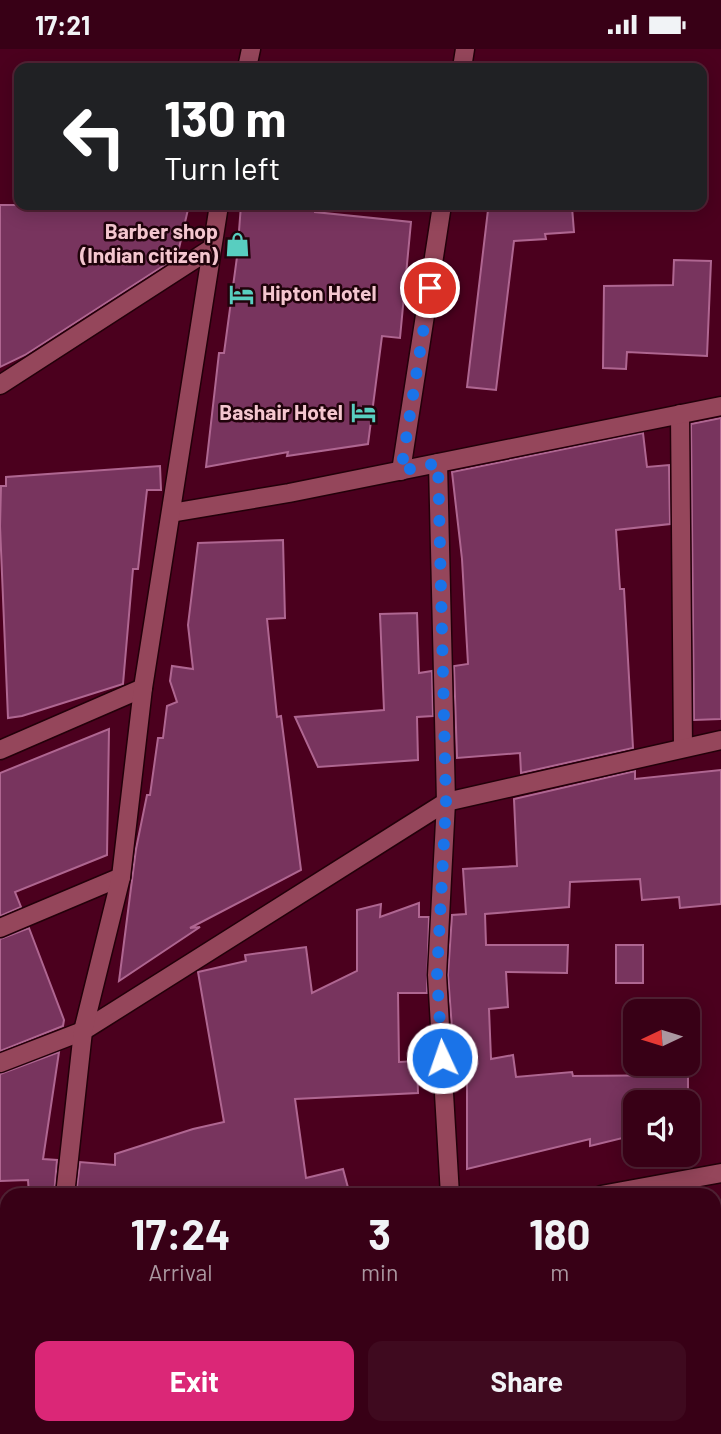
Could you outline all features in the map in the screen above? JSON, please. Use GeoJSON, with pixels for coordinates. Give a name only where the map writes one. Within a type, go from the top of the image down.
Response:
{"type":"FeatureCollection","features":[{"type":"Feature","properties":{"kind":"street"},"geometry":{"type":"LineString","coordinates":[[66,1188],[83,1031],[121,877],[143,688],[209,250],[218,210]]}},
{"type":"Feature","properties":{"kind":"street"},"geometry":{"type":"LineString","coordinates":[[401,471],[441,210]]}},
{"type":"Feature","properties":{"kind":"street"},"geometry":{"type":"LineString","coordinates":[[0,385],[209,250]]}},
{"type":"Feature","properties":{"kind":"street"},"geometry":{"type":"LineString","coordinates":[[171,513],[401,471],[721,406]]}},
{"type":"Feature","properties":{"kind":"street"},"geometry":{"type":"LineString","coordinates":[[680,414],[683,748]]}},
{"type":"Feature","properties":{"kind":"street"},"geometry":{"type":"LineString","coordinates":[[438,463],[446,802],[437,975],[450,1188]]}},
{"type":"Feature","properties":{"kind":"street"},"geometry":{"type":"LineString","coordinates":[[0,750],[143,688]]}},
{"type":"Feature","properties":{"kind":"street"},"geometry":{"type":"LineString","coordinates":[[0,1063],[83,1031],[446,802],[721,740]]}},
{"type":"Feature","properties":{"kind":"street"},"geometry":{"type":"LineString","coordinates":[[0,927],[121,877]]}},
{"type":"Feature","properties":{"kind":"street"},"geometry":{"type":"LineString","coordinates":[[639,1188],[721,1173]]}},
{"type":"Feature","properties":{"kind":"building"},"geometry":{"type":"Polygon","coordinates":[[[0,205],[14,205],[14,210],[188,210],[177,257],[25,355],[0,367],[0,205]]]}},
{"type":"Feature","properties":{"kind":"building"},"geometry":{"type":"Polygon","coordinates":[[[241,210],[315,210],[411,222],[400,338],[382,336],[368,444],[287,456],[288,452],[206,467],[219,353],[224,353],[241,210]]]}},
{"type":"Feature","properties":{"kind":"building"},"geometry":{"type":"Polygon","coordinates":[[[488,210],[572,210],[574,232],[545,234],[546,239],[514,241],[496,390],[467,387],[488,210]]]}},
{"type":"Feature","properties":{"kind":"building"},"geometry":{"type":"Polygon","coordinates":[[[674,260],[711,261],[707,356],[627,352],[626,369],[603,368],[604,286],[673,285],[674,260]]]}},
{"type":"Feature","properties":{"kind":"building"},"geometry":{"type":"Polygon","coordinates":[[[721,418],[721,719],[694,720],[691,424],[721,418]]]}},
{"type":"Feature","properties":{"kind":"building"},"geometry":{"type":"Polygon","coordinates":[[[643,433],[647,467],[669,465],[670,524],[616,530],[620,589],[624,589],[633,748],[521,773],[520,753],[457,758],[454,666],[468,664],[462,559],[452,472],[643,433]]]}},
{"type":"Feature","properties":{"kind":"building"},"geometry":{"type":"Polygon","coordinates":[[[160,466],[161,490],[147,490],[138,569],[133,569],[123,684],[8,718],[0,526],[1,486],[6,486],[6,477],[160,466]]]}},
{"type":"Feature","properties":{"kind":"building"},"geometry":{"type":"Polygon","coordinates":[[[283,540],[285,618],[267,619],[277,717],[281,716],[301,870],[190,928],[200,927],[119,981],[136,849],[147,795],[150,795],[158,738],[163,738],[167,706],[177,702],[170,681],[172,666],[193,669],[188,625],[198,543],[283,540]]]}},
{"type":"Feature","properties":{"kind":"building"},"geometry":{"type":"Polygon","coordinates":[[[417,613],[419,673],[432,671],[433,716],[417,717],[418,760],[318,767],[295,717],[384,710],[380,614],[417,613]]]}},
{"type":"Feature","properties":{"kind":"building"},"geometry":{"type":"Polygon","coordinates":[[[109,729],[107,855],[15,892],[21,907],[0,916],[0,773],[109,729]]]}},
{"type":"Feature","properties":{"kind":"building"},"geometry":{"type":"Polygon","coordinates":[[[721,770],[721,904],[680,908],[679,897],[642,900],[640,879],[570,882],[569,907],[485,914],[486,945],[568,945],[567,973],[506,972],[508,1007],[489,1009],[491,1059],[513,1055],[516,1077],[572,1072],[573,1076],[688,1076],[688,1090],[623,1090],[623,1138],[590,1146],[590,1139],[467,1169],[467,1054],[454,1055],[448,975],[452,915],[466,914],[463,869],[517,866],[514,799],[635,771],[635,779],[721,770]]]}},
{"type":"Feature","properties":{"kind":"building"},"geometry":{"type":"Polygon","coordinates":[[[419,903],[419,917],[429,917],[427,993],[398,993],[399,1062],[417,1061],[418,1093],[295,1099],[306,1178],[343,1169],[348,1188],[77,1188],[80,1162],[115,1165],[115,1154],[224,1122],[198,972],[246,961],[245,955],[306,947],[312,993],[357,971],[357,910],[381,904],[380,917],[419,903]]]}},
{"type":"Feature","properties":{"kind":"building"},"geometry":{"type":"Polygon","coordinates":[[[29,928],[64,1020],[63,1026],[0,1051],[0,939],[29,928]]]}},
{"type":"Feature","properties":{"kind":"building"},"geometry":{"type":"Polygon","coordinates":[[[616,945],[643,945],[643,983],[616,983],[616,945]]]}},
{"type":"Feature","properties":{"kind":"building"},"geometry":{"type":"Polygon","coordinates":[[[59,1052],[43,1159],[57,1160],[55,1188],[29,1188],[28,1180],[0,1181],[0,1074],[59,1052]]]}},
{"type":"Feature","properties":{"kind":"place","name":"Barber shop (Indian citizen)"},"geometry":{"type":"Point","coordinates":[238,244]}},
{"type":"Feature","properties":{"kind":"place","name":"Hipton Hotel"},"geometry":{"type":"Point","coordinates":[242,294]}},
{"type":"Feature","properties":{"kind":"place","name":"Bashair Hotel"},"geometry":{"type":"Point","coordinates":[363,413]}},
{"type":"Feature","properties":{"kind":"route"},"geometry":{"type":"LineString","coordinates":[[430,288],[401,471],[438,463],[446,802],[437,975],[442,1058]]}}]}
